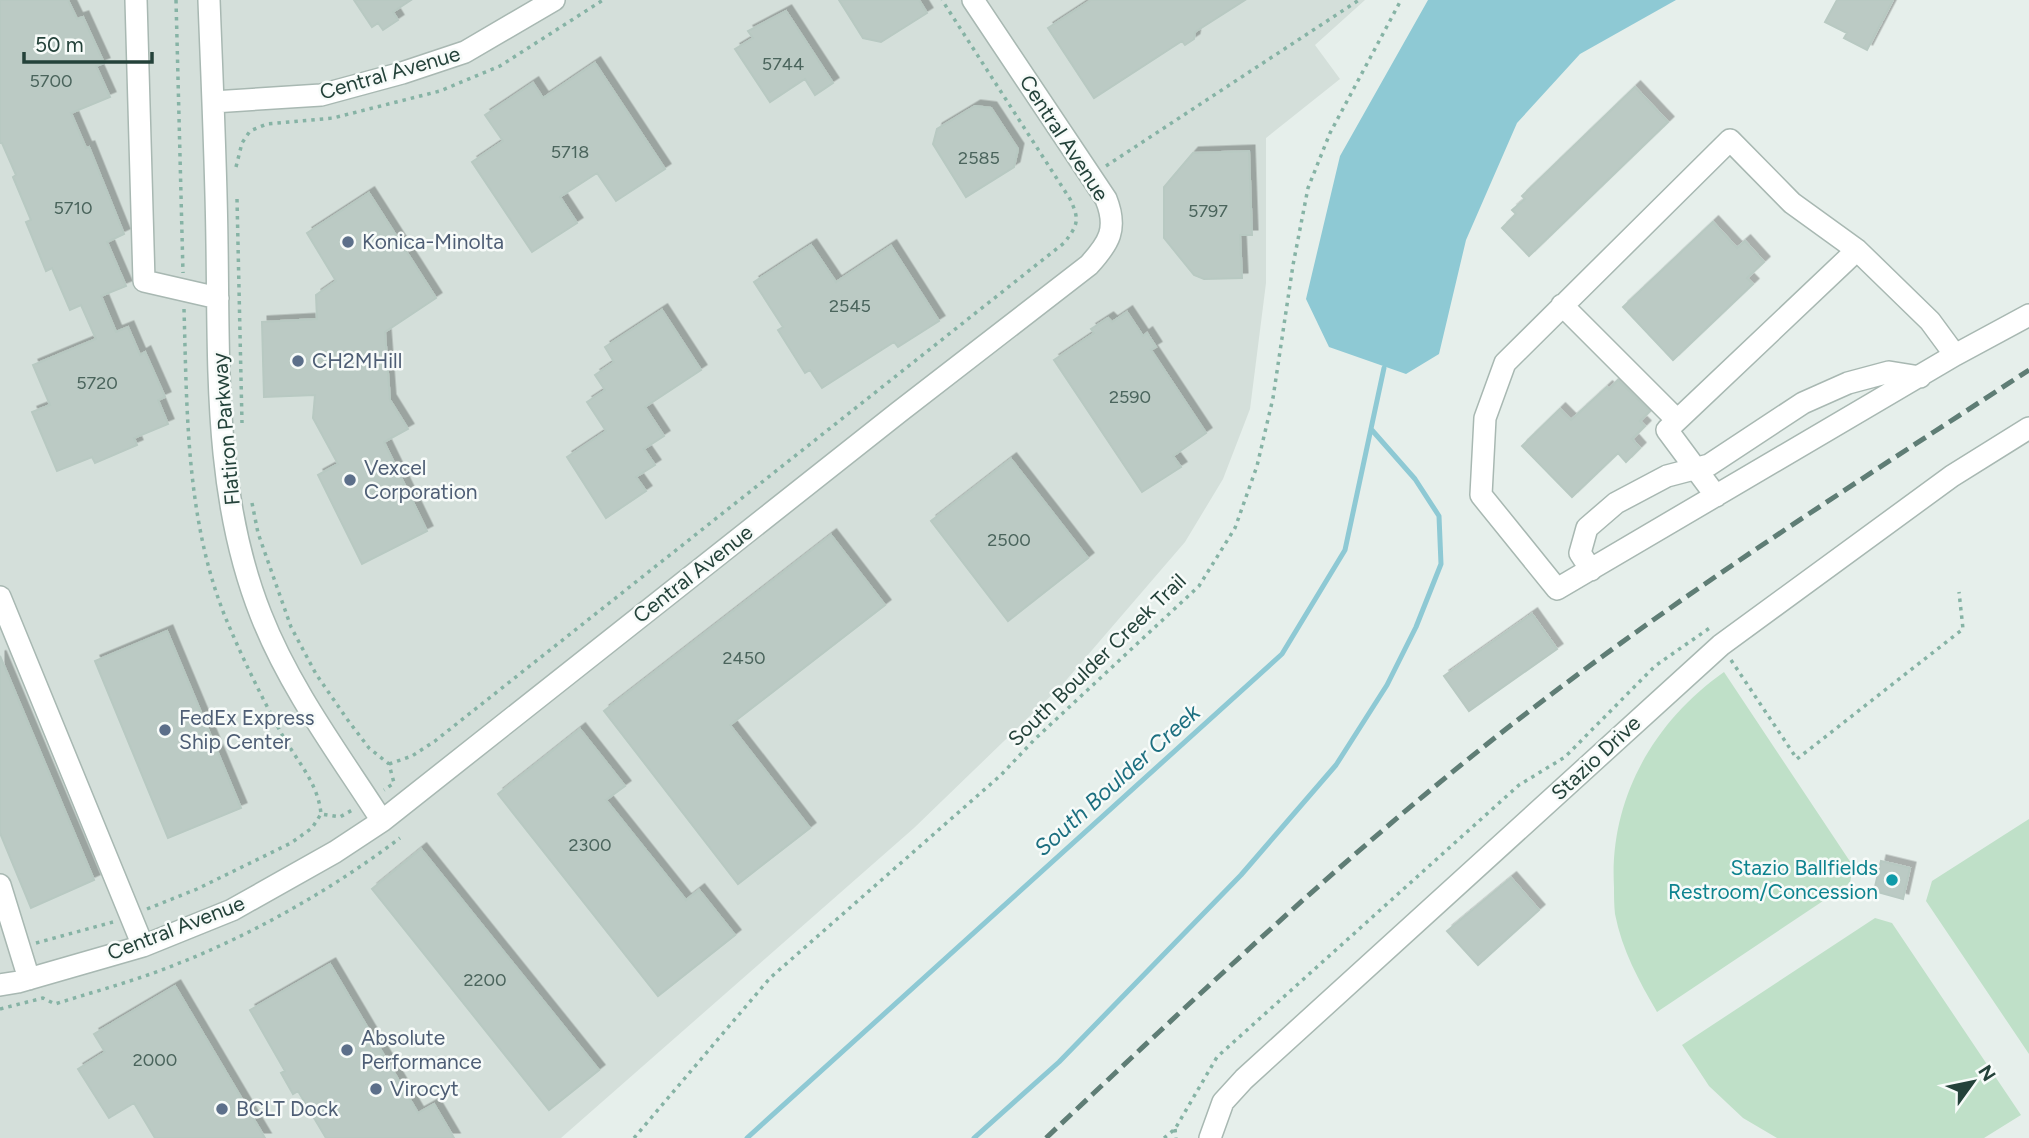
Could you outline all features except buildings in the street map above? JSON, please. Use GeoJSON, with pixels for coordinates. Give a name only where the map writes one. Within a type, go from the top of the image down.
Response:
{"type":"FeatureCollection","features":[{"type":"Feature","properties":{"kind":"street"},"geometry":{"type":"LineString","coordinates":[[136,0],[144,281],[218,299]]}},
{"type":"Feature","properties":{"kind":"street","name":"Flatiron Parkway"},"geometry":{"type":"LineString","coordinates":[[209,0],[219,407],[228,485],[240,551],[261,615],[288,676],[382,821]]}},
{"type":"Feature","properties":{"kind":"street","name":"Central Avenue"},"geometry":{"type":"LineString","coordinates":[[213,102],[321,95],[402,73],[465,52],[554,0]]}},
{"type":"Feature","properties":{"kind":"street","name":"Central Avenue"},"geometry":{"type":"LineString","coordinates":[[0,985],[143,946],[232,910],[335,852],[382,821],[898,412],[1089,265],[1107,244],[1111,232],[1110,208],[974,0]]}},
{"type":"Feature","properties":{"kind":"street"},"geometry":{"type":"LineString","coordinates":[[1955,355],[1930,321],[1857,250],[1792,203],[1730,140],[1505,363],[1485,418],[1481,495],[1557,589],[1955,355],[2029,316]]}},
{"type":"Feature","properties":{"kind":"street"},"geometry":{"type":"LineString","coordinates":[[1716,496],[1667,429],[1857,250]]}},
{"type":"Feature","properties":{"kind":"street"},"geometry":{"type":"LineString","coordinates":[[1562,305],[1677,420]]}},
{"type":"Feature","properties":{"kind":"street"},"geometry":{"type":"LineString","coordinates":[[1591,570],[1580,553],[1587,528],[1616,503],[1667,477],[1709,464],[1803,403],[1848,383],[1889,372],[1920,377]]}},
{"type":"Feature","properties":{"kind":"street","name":"Stazio Drive"},"geometry":{"type":"LineString","coordinates":[[1210,1138],[1223,1102],[1244,1079],[1711,654],[1952,476],[2029,428]]}},
{"type":"Feature","properties":{"kind":"street"},"geometry":{"type":"LineString","coordinates":[[0,597],[143,946]]}},
{"type":"Feature","properties":{"kind":"street"},"geometry":{"type":"LineString","coordinates":[[0,885],[29,979]]}},
{"type":"Feature","properties":{"kind":"path"},"geometry":{"type":"LineString","coordinates":[[235,168],[242,144],[250,131],[267,124],[333,118],[440,91],[500,66],[603,0]]}},
{"type":"Feature","properties":{"kind":"path"},"geometry":{"type":"LineString","coordinates":[[389,764],[412,755],[435,741],[1064,243],[1075,229],[1078,215],[1067,194],[943,0]]}},
{"type":"Feature","properties":{"kind":"path"},"geometry":{"type":"LineString","coordinates":[[1067,194],[1359,0]]}},
{"type":"Feature","properties":{"kind":"path","name":"South Boulder Creek Trail"},"geometry":{"type":"LineString","coordinates":[[634,1138],[770,978],[1002,775],[1035,739],[1199,586],[1235,528],[1257,466],[1273,398],[1308,187],[1329,133],[1401,0]]}},
{"type":"Feature","properties":{"kind":"path"},"geometry":{"type":"LineString","coordinates":[[236,193],[242,429]]}},
{"type":"Feature","properties":{"kind":"path"},"geometry":{"type":"LineString","coordinates":[[19,947],[107,924],[197,889],[291,843],[312,828],[321,814],[340,817],[394,783],[389,764],[369,748],[347,719],[316,674],[291,627],[258,533],[251,501]]}},
{"type":"Feature","properties":{"kind":"path"},"geometry":{"type":"LineString","coordinates":[[1175,1129],[1176,1138]]}},
{"type":"Feature","properties":{"kind":"shaded area"},"geometry":{"type":"Polygon","coordinates":[[[0,0],[1365,0],[1315,45],[1340,79],[1266,138],[1266,283],[1250,409],[1223,479],[1185,542],[1062,685],[914,828],[561,1138],[0,1138],[0,0]]]}},
{"type":"Feature","properties":{"kind":"green space"},"geometry":{"type":"Polygon","coordinates":[[[1724,672],[1853,866],[1850,883],[1657,1012],[1627,953],[1615,914],[1614,855],[1619,824],[1640,766],[1657,739],[1676,714],[1724,672]]]}},
{"type":"Feature","properties":{"kind":"green space"},"geometry":{"type":"Polygon","coordinates":[[[2029,819],[2029,1054],[1926,901],[1932,881],[2029,819]]]}},
{"type":"Feature","properties":{"kind":"green space"},"geometry":{"type":"Polygon","coordinates":[[[1875,918],[1892,923],[2021,1115],[1984,1138],[1777,1138],[1743,1118],[1709,1086],[1682,1045],[1875,918]]]}},
{"type":"Feature","properties":{"kind":"water"},"geometry":{"type":"Polygon","coordinates":[[[1428,0],[1676,0],[1580,54],[1517,123],[1466,240],[1439,354],[1406,374],[1329,347],[1306,299],[1340,156],[1428,0]]]}},
{"type":"Feature","properties":{"kind":"waterway","name":"South Boulder Creek"},"geometry":{"type":"LineString","coordinates":[[747,1138],[1282,654],[1345,550],[1384,368]]}},
{"type":"Feature","properties":{"kind":"waterway"},"geometry":{"type":"LineString","coordinates":[[974,1138],[1059,1062],[1241,875],[1336,765],[1387,685],[1416,627],[1441,564],[1439,516],[1415,479],[1371,429]]}},
{"type":"Feature","properties":{"kind":"railway"},"geometry":{"type":"LineString","coordinates":[[1046,1138],[1326,880],[1501,733],[1695,591],[2029,370]]}},
{"type":"Feature","properties":{"kind":"place","name":"Konica-Minolta"},"geometry":{"type":"Point","coordinates":[348,242]}},
{"type":"Feature","properties":{"kind":"place","name":"CH2MHill"},"geometry":{"type":"Point","coordinates":[298,361]}},
{"type":"Feature","properties":{"kind":"place","name":"Vexcel Corporation"},"geometry":{"type":"Point","coordinates":[350,480]}},
{"type":"Feature","properties":{"kind":"place","name":"FedEx Express Ship Center"},"geometry":{"type":"Point","coordinates":[165,730]}},
{"type":"Feature","properties":{"kind":"place","name":"Stazio Ballfields Restroom/Concession"},"geometry":{"type":"Point","coordinates":[1892,880]}},
{"type":"Feature","properties":{"kind":"place","name":"Absolute Performance"},"geometry":{"type":"Point","coordinates":[347,1050]}},
{"type":"Feature","properties":{"kind":"place","name":"Virocyt"},"geometry":{"type":"Point","coordinates":[376,1089]}},
{"type":"Feature","properties":{"kind":"place","name":"BCLT Dock"},"geometry":{"type":"Point","coordinates":[222,1109]}}]}
